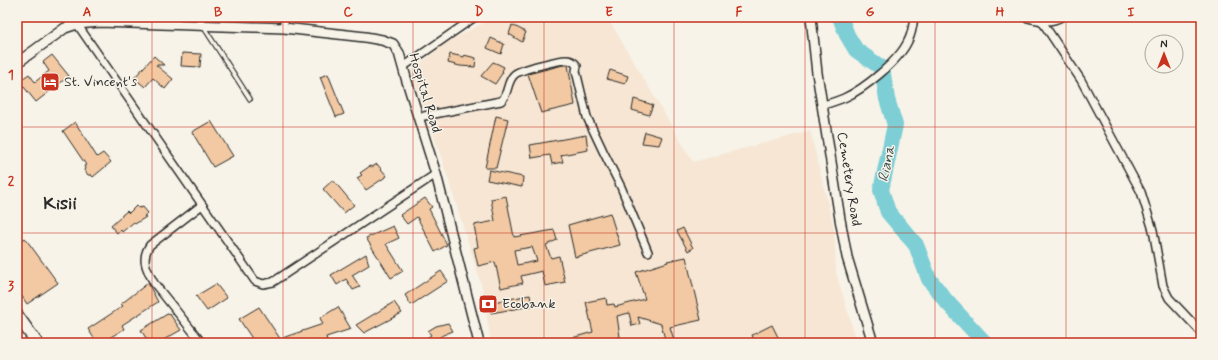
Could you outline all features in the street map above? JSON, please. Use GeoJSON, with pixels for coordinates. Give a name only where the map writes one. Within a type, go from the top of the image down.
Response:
{"type":"FeatureCollection","features":[{"type":"Feature","properties":{"kind":"highway"},"geometry":{"type":"LineString","coordinates":[[17,315],[37,343]]}},
{"type":"Feature","properties":{"kind":"street"},"geometry":{"type":"LineString","coordinates":[[284,17],[284,28]]}},
{"type":"Feature","properties":{"kind":"street"},"geometry":{"type":"LineString","coordinates":[[403,67],[475,17]]}},
{"type":"Feature","properties":{"kind":"street","name":"Cemetery Road"},"geometry":{"type":"LineString","coordinates":[[811,17],[817,72],[847,257],[873,343]]}},
{"type":"Feature","properties":{"kind":"street"},"geometry":{"type":"LineString","coordinates":[[823,105],[845,97],[865,86],[888,66],[903,51],[909,40],[914,17]]}},
{"type":"Feature","properties":{"kind":"street"},"geometry":{"type":"LineString","coordinates":[[1024,17],[1053,21],[1061,17]]}},
{"type":"Feature","properties":{"kind":"street"},"geometry":{"type":"LineString","coordinates":[[1041,19],[1080,80],[1141,192],[1153,230],[1163,286],[1168,298],[1201,332]]}},
{"type":"Feature","properties":{"kind":"street","name":"Hospital Road"},"geometry":{"type":"LineString","coordinates":[[17,63],[65,28],[78,24],[100,22],[284,28],[365,37],[382,40],[393,44],[399,53],[436,174],[479,343]]}},
{"type":"Feature","properties":{"kind":"street"},"geometry":{"type":"LineString","coordinates":[[78,24],[251,276],[256,281],[263,284],[273,282],[436,174]]}},
{"type":"Feature","properties":{"kind":"street"},"geometry":{"type":"LineString","coordinates":[[418,117],[502,101],[505,98],[510,79],[515,74],[528,68],[568,60],[575,63],[577,66],[576,71],[587,116],[621,187],[648,252]]}},
{"type":"Feature","properties":{"kind":"street"},"geometry":{"type":"LineString","coordinates":[[202,205],[150,245],[146,250],[145,257],[145,264],[154,283],[202,343]]}},
{"type":"Feature","properties":{"kind":"lane"},"geometry":{"type":"LineString","coordinates":[[202,25],[250,100]]}},
{"type":"Feature","properties":{"kind":"shaded area"},"geometry":{"type":"Polygon","coordinates":[[[495,17],[607,17],[693,162],[810,131],[834,229],[836,273],[857,343],[491,343],[483,290],[443,162],[411,71],[444,44],[495,17]]]}},
{"type":"Feature","properties":{"kind":"building"},"geometry":{"type":"Polygon","coordinates":[[[512,25],[526,32],[522,42],[509,34],[512,25]]]}},
{"type":"Feature","properties":{"kind":"building"},"geometry":{"type":"Polygon","coordinates":[[[491,38],[504,44],[501,54],[487,48],[491,38]]]}},
{"type":"Feature","properties":{"kind":"building"},"geometry":{"type":"Polygon","coordinates":[[[182,53],[201,54],[200,67],[181,66],[182,53]]]}},
{"type":"Feature","properties":{"kind":"building"},"geometry":{"type":"Polygon","coordinates":[[[450,54],[476,58],[475,67],[460,66],[448,63],[450,54]]]}},
{"type":"Feature","properties":{"kind":"building"},"geometry":{"type":"Polygon","coordinates":[[[52,55],[69,76],[36,102],[19,81],[29,74],[35,82],[49,71],[43,62],[52,55]]]}},
{"type":"Feature","properties":{"kind":"building"},"geometry":{"type":"Polygon","coordinates":[[[154,56],[164,65],[156,65],[173,79],[165,89],[153,78],[145,87],[134,78],[154,56]]]}},
{"type":"Feature","properties":{"kind":"building"},"geometry":{"type":"Polygon","coordinates":[[[493,62],[504,67],[503,72],[495,84],[481,76],[493,62]]]}},
{"type":"Feature","properties":{"kind":"building"},"geometry":{"type":"Polygon","coordinates":[[[568,65],[575,105],[541,113],[528,74],[568,65]]]}},
{"type":"Feature","properties":{"kind":"building"},"geometry":{"type":"Polygon","coordinates":[[[610,70],[628,76],[625,84],[607,79],[610,70]]]}},
{"type":"Feature","properties":{"kind":"building"},"geometry":{"type":"Polygon","coordinates":[[[328,74],[344,114],[336,117],[320,77],[328,74]]]}},
{"type":"Feature","properties":{"kind":"building"},"geometry":{"type":"Polygon","coordinates":[[[634,99],[653,105],[649,115],[632,110],[634,99]]]}},
{"type":"Feature","properties":{"kind":"building"},"geometry":{"type":"Polygon","coordinates":[[[496,116],[508,119],[496,168],[485,168],[496,116]]]}},
{"type":"Feature","properties":{"kind":"building"},"geometry":{"type":"Polygon","coordinates":[[[211,121],[233,156],[213,167],[192,132],[211,121]]]}},
{"type":"Feature","properties":{"kind":"building"},"geometry":{"type":"Polygon","coordinates":[[[75,122],[97,157],[103,153],[111,162],[93,177],[88,175],[84,170],[84,166],[86,165],[63,131],[75,122]]]}},
{"type":"Feature","properties":{"kind":"building"},"geometry":{"type":"Polygon","coordinates":[[[645,132],[662,137],[659,145],[642,143],[645,132]]]}},
{"type":"Feature","properties":{"kind":"building"},"geometry":{"type":"Polygon","coordinates":[[[586,135],[588,150],[561,155],[563,162],[552,164],[550,155],[532,158],[530,145],[586,135]]]}},
{"type":"Feature","properties":{"kind":"building"},"geometry":{"type":"Polygon","coordinates":[[[377,164],[387,176],[366,190],[357,178],[362,175],[360,173],[370,166],[372,167],[377,164]]]}},
{"type":"Feature","properties":{"kind":"building"},"geometry":{"type":"Polygon","coordinates":[[[489,170],[523,177],[522,187],[487,180],[489,170]]]}},
{"type":"Feature","properties":{"kind":"building"},"geometry":{"type":"Polygon","coordinates":[[[333,180],[354,205],[344,213],[323,189],[333,180]]]}},
{"type":"Feature","properties":{"kind":"building"},"geometry":{"type":"Polygon","coordinates":[[[506,196],[514,237],[554,230],[557,240],[546,245],[551,258],[559,256],[565,282],[545,286],[542,271],[521,276],[523,283],[501,288],[495,262],[478,266],[474,248],[478,247],[474,225],[495,221],[491,199],[506,196]],[[532,247],[514,250],[517,265],[537,261],[532,247]]]}},
{"type":"Feature","properties":{"kind":"building"},"geometry":{"type":"Polygon","coordinates":[[[425,198],[432,207],[429,209],[447,245],[435,252],[417,217],[407,224],[400,215],[425,198]]]}},
{"type":"Feature","properties":{"kind":"building"},"geometry":{"type":"Polygon","coordinates":[[[136,206],[139,208],[143,207],[148,213],[144,216],[146,217],[135,224],[134,222],[122,232],[121,230],[117,233],[111,226],[127,211],[129,213],[136,206]]]}},
{"type":"Feature","properties":{"kind":"building"},"geometry":{"type":"Polygon","coordinates":[[[610,213],[620,245],[575,257],[568,225],[610,213]]]}},
{"type":"Feature","properties":{"kind":"building"},"geometry":{"type":"Polygon","coordinates":[[[393,226],[399,238],[386,244],[403,271],[391,278],[366,238],[393,226]]]}},
{"type":"Feature","properties":{"kind":"building"},"geometry":{"type":"Polygon","coordinates":[[[683,228],[693,248],[688,251],[677,231],[683,228]]]}},
{"type":"Feature","properties":{"kind":"building"},"geometry":{"type":"Polygon","coordinates":[[[25,238],[58,283],[27,304],[17,289],[17,244],[25,238]]]}},
{"type":"Feature","properties":{"kind":"building"},"geometry":{"type":"Polygon","coordinates":[[[366,254],[369,265],[352,275],[360,287],[353,290],[346,279],[337,285],[331,275],[366,254]]]}},
{"type":"Feature","properties":{"kind":"building"},"geometry":{"type":"Polygon","coordinates":[[[686,257],[701,320],[670,327],[675,343],[666,343],[661,324],[638,317],[640,324],[632,326],[629,313],[617,316],[620,337],[597,343],[561,343],[561,341],[593,332],[586,302],[606,298],[607,305],[614,304],[615,307],[645,299],[636,272],[668,262],[667,261],[686,257]]]}},
{"type":"Feature","properties":{"kind":"building"},"geometry":{"type":"Polygon","coordinates":[[[441,271],[448,281],[411,305],[405,295],[441,271]]]}},
{"type":"Feature","properties":{"kind":"building"},"geometry":{"type":"Polygon","coordinates":[[[148,283],[158,302],[122,325],[124,329],[101,343],[97,343],[88,329],[123,306],[121,304],[148,283]]]}},
{"type":"Feature","properties":{"kind":"building"},"geometry":{"type":"Polygon","coordinates":[[[216,284],[227,298],[207,311],[196,296],[216,284]]]}},
{"type":"Feature","properties":{"kind":"building"},"geometry":{"type":"Polygon","coordinates":[[[530,295],[532,306],[491,313],[488,303],[530,295]]]}},
{"type":"Feature","properties":{"kind":"building"},"geometry":{"type":"Polygon","coordinates":[[[394,302],[402,313],[364,333],[356,325],[394,302]]]}},
{"type":"Feature","properties":{"kind":"building"},"geometry":{"type":"Polygon","coordinates":[[[259,307],[281,340],[285,337],[323,324],[320,318],[338,307],[351,329],[326,337],[327,340],[321,343],[255,343],[239,319],[259,307]]]}},
{"type":"Feature","properties":{"kind":"building"},"geometry":{"type":"Polygon","coordinates":[[[169,313],[181,330],[158,343],[149,343],[141,330],[169,313]]]}},
{"type":"Feature","properties":{"kind":"building"},"geometry":{"type":"Polygon","coordinates":[[[448,323],[453,331],[443,335],[431,343],[420,343],[431,335],[428,331],[436,326],[448,323]]]}},
{"type":"Feature","properties":{"kind":"building"},"geometry":{"type":"Polygon","coordinates":[[[772,325],[781,343],[755,343],[752,335],[772,325]]]}},
{"type":"Feature","properties":{"kind":"waterway","name":"Riana"},"geometry":{"type":"LineString","coordinates":[[840,17],[847,35],[856,50],[882,68],[887,99],[895,125],[881,190],[888,212],[916,245],[929,279],[946,301],[985,343]]}},
{"type":"Feature","properties":{"kind":"place","name":"St. Vincent's"},"geometry":{"type":"Point","coordinates":[50,82]}},
{"type":"Feature","properties":{"kind":"place","name":"Ecobank"},"geometry":{"type":"Point","coordinates":[488,304]}},
{"type":"Feature","properties":{"kind":"district","name":"Kisii"},"geometry":{"type":"Point","coordinates":[60,204]}}]}
